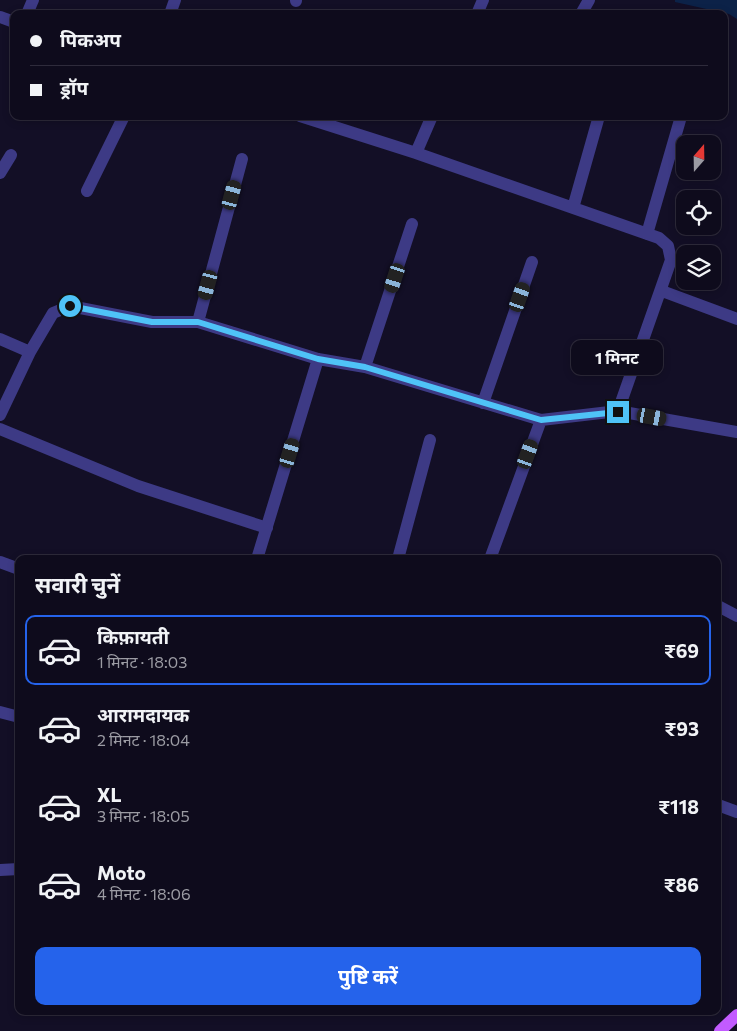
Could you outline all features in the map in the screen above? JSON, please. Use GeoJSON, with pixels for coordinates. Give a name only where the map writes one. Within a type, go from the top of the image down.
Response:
{"type":"FeatureCollection","features":[{"type":"Feature","properties":{"kind":"main road"},"geometry":{"type":"LineString","coordinates":[[720,1031],[737,1015]]}},
{"type":"Feature","properties":{"kind":"street"},"geometry":{"type":"LineString","coordinates":[[87,191],[122,120]]}},
{"type":"Feature","properties":{"kind":"street"},"geometry":{"type":"LineString","coordinates":[[312,120],[659,238],[668,246],[671,260],[662,291],[618,412]]}},
{"type":"Feature","properties":{"kind":"street"},"geometry":{"type":"LineString","coordinates":[[416,154],[430,120]]}},
{"type":"Feature","properties":{"kind":"street"},"geometry":{"type":"LineString","coordinates":[[573,208],[598,120]]}},
{"type":"Feature","properties":{"kind":"street"},"geometry":{"type":"LineString","coordinates":[[647,234],[680,120]]}},
{"type":"Feature","properties":{"kind":"street"},"geometry":{"type":"LineString","coordinates":[[0,174],[11,156]]}},
{"type":"Feature","properties":{"kind":"street"},"geometry":{"type":"LineString","coordinates":[[198,322],[242,159]]}},
{"type":"Feature","properties":{"kind":"street"},"geometry":{"type":"LineString","coordinates":[[365,367],[412,224]]}},
{"type":"Feature","properties":{"kind":"street"},"geometry":{"type":"LineString","coordinates":[[483,404],[532,262]]}},
{"type":"Feature","properties":{"kind":"street"},"geometry":{"type":"LineString","coordinates":[[662,291],[737,320]]}},
{"type":"Feature","properties":{"kind":"street"},"geometry":{"type":"LineString","coordinates":[[0,415],[30,352],[53,313],[70,306],[152,322],[198,322],[318,359],[365,367],[541,420],[618,412],[737,432]]}},
{"type":"Feature","properties":{"kind":"street"},"geometry":{"type":"LineString","coordinates":[[0,339],[30,352]]}},
{"type":"Feature","properties":{"kind":"street"},"geometry":{"type":"LineString","coordinates":[[259,555],[318,359]]}},
{"type":"Feature","properties":{"kind":"street"},"geometry":{"type":"LineString","coordinates":[[491,555],[541,420]]}},
{"type":"Feature","properties":{"kind":"street"},"geometry":{"type":"LineString","coordinates":[[0,429],[138,486],[267,528]]}},
{"type":"Feature","properties":{"kind":"street"},"geometry":{"type":"LineString","coordinates":[[399,555],[430,440]]}},
{"type":"Feature","properties":{"kind":"street"},"geometry":{"type":"LineString","coordinates":[[0,562],[15,568]]}},
{"type":"Feature","properties":{"kind":"street"},"geometry":{"type":"LineString","coordinates":[[721,608],[737,616]]}},
{"type":"Feature","properties":{"kind":"street"},"geometry":{"type":"LineString","coordinates":[[0,712],[15,716]]}},
{"type":"Feature","properties":{"kind":"street"},"geometry":{"type":"LineString","coordinates":[[721,806],[737,812]]}},
{"type":"Feature","properties":{"kind":"street"},"geometry":{"type":"LineString","coordinates":[[0,870],[15,869]]}},
{"type":"Feature","properties":{"kind":"water"},"geometry":{"type":"Polygon","coordinates":[[[675,0],[737,0],[737,19],[728,14],[728,10],[711,10],[675,2],[675,0]]]}},
{"type":"Feature","properties":{"kind":"route"},"geometry":{"type":"LineString","coordinates":[[70,306],[152,322],[198,322],[318,359],[365,367],[541,420],[618,412]]}}]}
